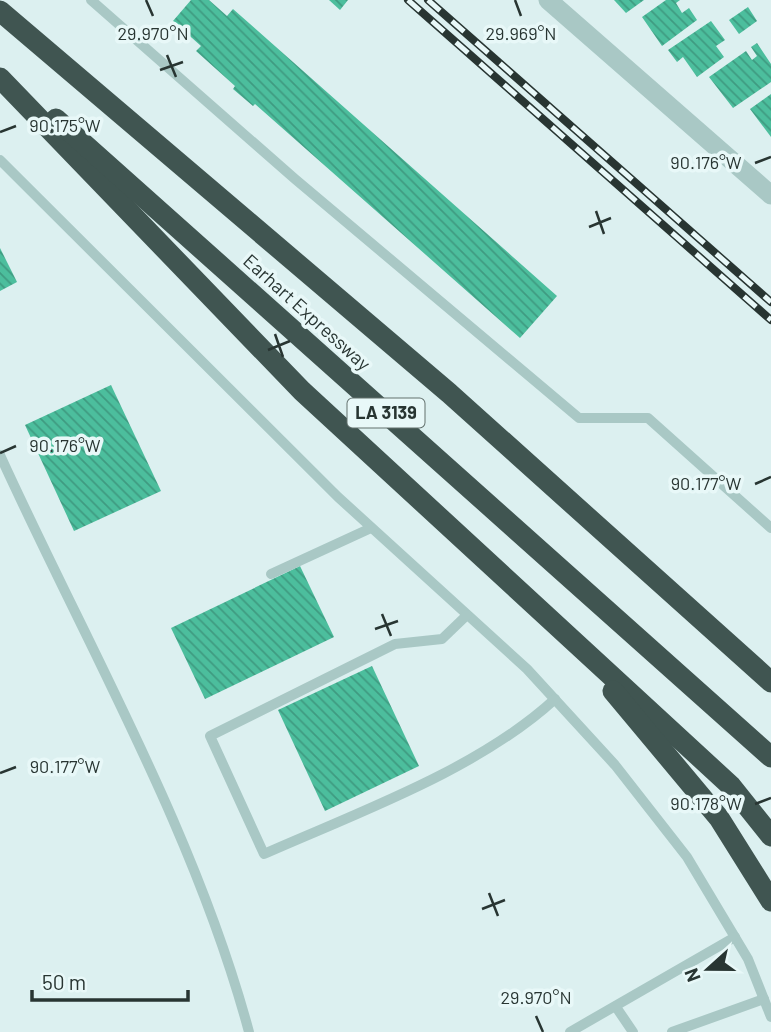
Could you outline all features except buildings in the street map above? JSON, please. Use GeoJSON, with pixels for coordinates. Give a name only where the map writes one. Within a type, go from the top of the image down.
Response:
{"type":"FeatureCollection","features":[{"type":"Feature","properties":{"kind":"highway","name":"Earhart Expressway"},"geometry":{"type":"LineString","coordinates":[[0,11],[449,393],[771,682]]}},
{"type":"Feature","properties":{"kind":"highway","name":"Earhart Expressway"},"geometry":{"type":"LineString","coordinates":[[0,68],[771,757]]}},
{"type":"Feature","properties":{"kind":"highway"},"geometry":{"type":"LineString","coordinates":[[0,78],[302,391],[556,622],[731,786],[771,836]]}},
{"type":"Feature","properties":{"kind":"highway"},"geometry":{"type":"LineString","coordinates":[[556,622],[719,818],[771,901]]}},
{"type":"Feature","properties":{"kind":"street"},"geometry":{"type":"LineString","coordinates":[[548,0],[771,195]]}},
{"type":"Feature","properties":{"kind":"lane"},"geometry":{"type":"LineString","coordinates":[[90,0],[295,179],[579,418],[648,418],[771,528]]}},
{"type":"Feature","properties":{"kind":"lane"},"geometry":{"type":"LineString","coordinates":[[0,160],[371,528],[527,669],[615,765],[687,858],[735,937],[771,1017]]}},
{"type":"Feature","properties":{"kind":"lane"},"geometry":{"type":"LineString","coordinates":[[0,454],[184,845],[229,957],[249,1032]]}},
{"type":"Feature","properties":{"kind":"lane"},"geometry":{"type":"LineString","coordinates":[[271,573],[371,528]]}},
{"type":"Feature","properties":{"kind":"lane"},"geometry":{"type":"LineString","coordinates":[[467,615],[442,639],[395,644],[210,736],[264,854],[391,798],[506,739],[555,699]]}},
{"type":"Feature","properties":{"kind":"lane"},"geometry":{"type":"LineString","coordinates":[[570,1032],[735,937]]}},
{"type":"Feature","properties":{"kind":"lane"},"geometry":{"type":"LineString","coordinates":[[672,1032],[764,999]]}},
{"type":"Feature","properties":{"kind":"lane"},"geometry":{"type":"LineString","coordinates":[[616,1007],[633,1032]]}},
{"type":"Feature","properties":{"kind":"railway"},"geometry":{"type":"LineString","coordinates":[[408,0],[771,320]]}},
{"type":"Feature","properties":{"kind":"railway"},"geometry":{"type":"LineString","coordinates":[[428,0],[771,302]]}}]}
